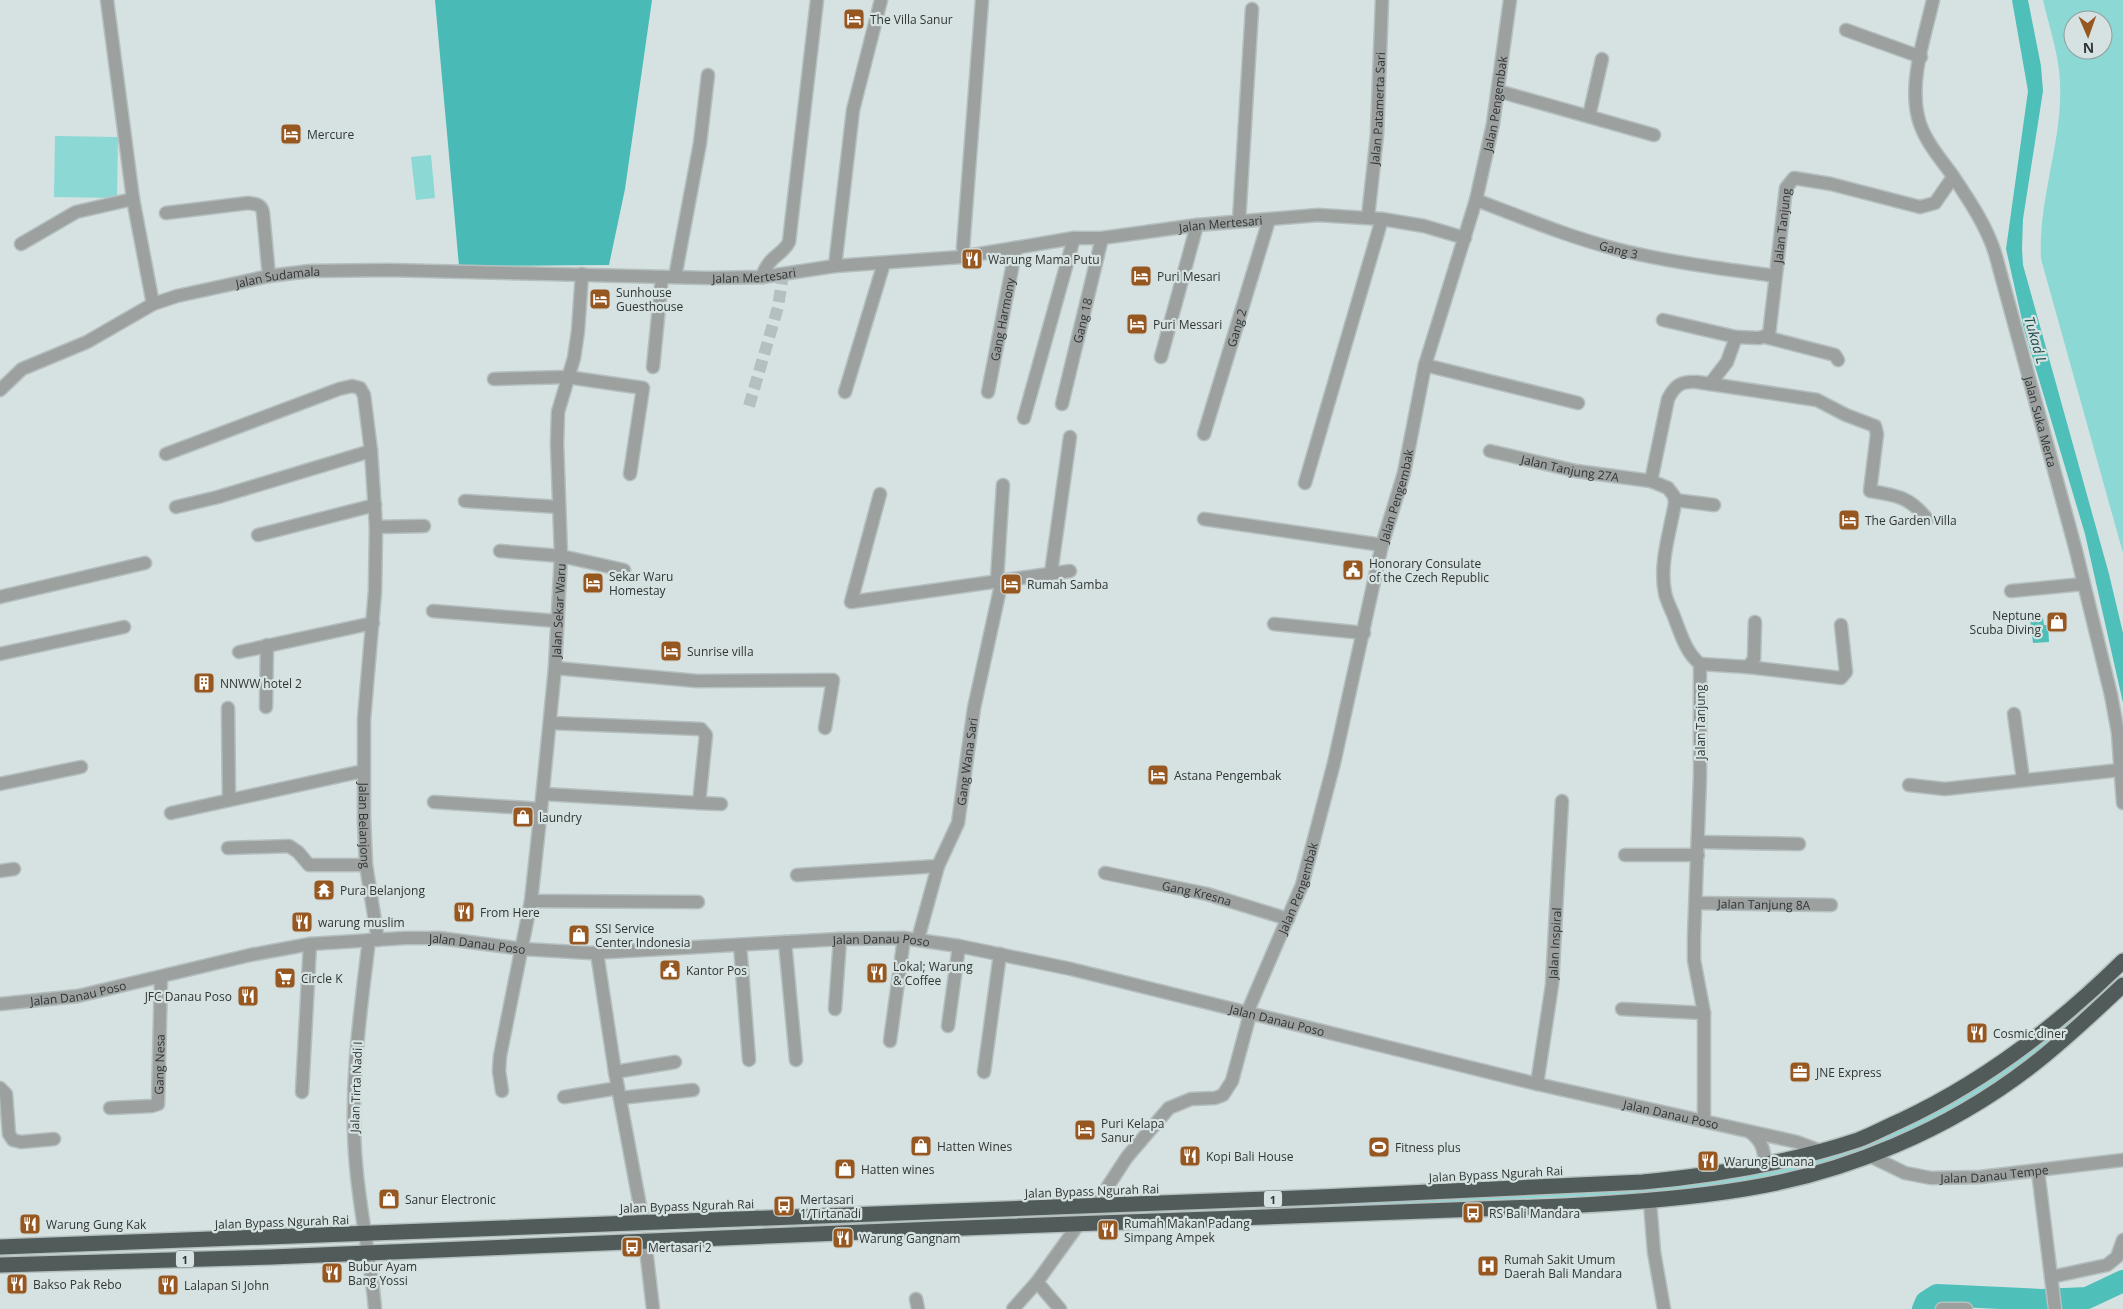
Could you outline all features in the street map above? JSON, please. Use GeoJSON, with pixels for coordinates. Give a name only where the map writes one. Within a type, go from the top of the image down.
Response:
{"type":"FeatureCollection","features":[{"type":"Feature","properties":{"kind":"highway","name":"Jalan Bypass Ngurah Rai"},"geometry":{"type":"LineString","coordinates":[[0,1247],[1221,1201],[1643,1182],[1691,1177],[1765,1164],[1821,1151],[1860,1139],[1923,1110],[1978,1080],[2049,1028],[2122,962]]}},
{"type":"Feature","properties":{"kind":"highway","name":"1"},"geometry":{"type":"LineString","coordinates":[[0,1265],[369,1253],[645,1240],[1650,1202],[1745,1189],[1802,1176],[1870,1156],[1938,1125],[2004,1085],[2065,1040],[2123,985]]}},
{"type":"Feature","properties":{"kind":"highway"},"geometry":{"type":"LineString","coordinates":[[1221,1201],[1222,1219]]}},
{"type":"Feature","properties":{"kind":"street"},"geometry":{"type":"LineString","coordinates":[[107,0],[133,199],[153,304]]}},
{"type":"Feature","properties":{"kind":"street"},"geometry":{"type":"LineString","coordinates":[[762,277],[766,263],[786,248],[789,242],[817,0]]}},
{"type":"Feature","properties":{"kind":"street"},"geometry":{"type":"LineString","coordinates":[[835,266],[854,110],[881,0]]}},
{"type":"Feature","properties":{"kind":"street"},"geometry":{"type":"LineString","coordinates":[[977,254],[962,248],[982,0]]}},
{"type":"Feature","properties":{"kind":"street","name":"Jalan Patamerta Sari"},"geometry":{"type":"LineString","coordinates":[[1368,217],[1377,135],[1382,0]]}},
{"type":"Feature","properties":{"kind":"street","name":"Jalan Pengembak"},"geometry":{"type":"LineString","coordinates":[[1096,1206],[1127,1157],[1169,1108],[1191,1099],[1215,1098],[1223,1095],[1232,1080],[1248,1013],[1302,885],[1334,764],[1382,545],[1404,473],[1425,365],[1476,200],[1498,91],[1510,0]]}},
{"type":"Feature","properties":{"kind":"street","name":"Jalan Suka Merta"},"geometry":{"type":"LineString","coordinates":[[1932,0],[1916,91],[1918,116],[1932,147],[1981,221],[1995,253],[2111,694],[2118,733],[2123,803]]}},
{"type":"Feature","properties":{"kind":"street"},"geometry":{"type":"LineString","coordinates":[[1239,221],[1252,9]]}},
{"type":"Feature","properties":{"kind":"street"},"geometry":{"type":"LineString","coordinates":[[1846,30],[1921,57]]}},
{"type":"Feature","properties":{"kind":"street"},"geometry":{"type":"LineString","coordinates":[[1589,116],[1602,59]]}},
{"type":"Feature","properties":{"kind":"street"},"geometry":{"type":"LineString","coordinates":[[675,277],[700,143],[708,75]]}},
{"type":"Feature","properties":{"kind":"street"},"geometry":{"type":"LineString","coordinates":[[1498,91],[1654,135]]}},
{"type":"Feature","properties":{"kind":"street","name":"Jalan Tanjung"},"geometry":{"type":"LineString","coordinates":[[1765,337],[1769,335],[1771,328],[1786,188],[1794,178],[1813,180],[1920,207],[1935,203],[1953,177]]}},
{"type":"Feature","properties":{"kind":"street"},"geometry":{"type":"LineString","coordinates":[[21,244],[76,212],[133,199]]}},
{"type":"Feature","properties":{"kind":"street","name":"Gang 3"},"geometry":{"type":"LineString","coordinates":[[1476,200],[1569,235],[1620,250],[1693,265],[1768,275]]}},
{"type":"Feature","properties":{"kind":"street"},"geometry":{"type":"LineString","coordinates":[[166,213],[248,203],[257,204],[263,213],[269,276]]}},
{"type":"Feature","properties":{"kind":"street","name":"Jalan Mertesari"},"geometry":{"type":"LineString","coordinates":[[582,274],[662,277],[762,277],[835,266],[977,254],[1074,238],[1102,238],[1197,225],[1318,215],[1382,219],[1424,226],[1465,238]]}},
{"type":"Feature","properties":{"kind":"street"},"geometry":{"type":"LineString","coordinates":[[1305,483],[1382,219]]}},
{"type":"Feature","properties":{"kind":"street","name":"Gang 2"},"geometry":{"type":"LineString","coordinates":[[1204,434],[1269,220]]}},
{"type":"Feature","properties":{"kind":"street"},"geometry":{"type":"LineString","coordinates":[[1161,357],[1197,225]]}},
{"type":"Feature","properties":{"kind":"street"},"geometry":{"type":"LineString","coordinates":[[1024,418],[1074,238]]}},
{"type":"Feature","properties":{"kind":"street","name":"Gang 18"},"geometry":{"type":"LineString","coordinates":[[1062,404],[1102,238]]}},
{"type":"Feature","properties":{"kind":"street","name":"Jalan Mertesari"},"geometry":{"type":"LineString","coordinates":[[927,259],[953,249],[962,248]]}},
{"type":"Feature","properties":{"kind":"street","name":"Gang Harmony"},"geometry":{"type":"LineString","coordinates":[[988,392],[1016,248]]}},
{"type":"Feature","properties":{"kind":"street"},"geometry":{"type":"LineString","coordinates":[[844,392],[884,263]]}},
{"type":"Feature","properties":{"kind":"street","name":"Jalan Sudamala"},"geometry":{"type":"LineString","coordinates":[[0,390],[22,368],[87,342],[153,304],[177,296],[269,276],[343,270],[582,274]]}},
{"type":"Feature","properties":{"kind":"street","name":"Jalan Sekar Waru"},"geometry":{"type":"LineString","coordinates":[[502,1091],[499,1071],[500,1056],[532,902],[550,723],[561,556],[558,412],[574,358],[582,274]]}},
{"type":"Feature","properties":{"kind":"street"},"geometry":{"type":"LineString","coordinates":[[653,367],[662,277]]}},
{"type":"Feature","properties":{"kind":"street"},"geometry":{"type":"LineString","coordinates":[[1663,320],[1736,337],[1765,337],[1835,355],[1838,360]]}},
{"type":"Feature","properties":{"kind":"street"},"geometry":{"type":"LineString","coordinates":[[1710,384],[1727,362],[1736,337]]}},
{"type":"Feature","properties":{"kind":"street"},"geometry":{"type":"LineString","coordinates":[[1425,365],[1578,402]]}},
{"type":"Feature","properties":{"kind":"street"},"geometry":{"type":"LineString","coordinates":[[494,379],[567,377],[643,388],[630,474]]}},
{"type":"Feature","properties":{"kind":"street"},"geometry":{"type":"LineString","coordinates":[[1841,625],[1846,672],[1841,678],[1748,667],[1700,664],[1692,657],[1685,645],[1665,596],[1663,581],[1666,550],[1675,500],[1668,488],[1651,481],[1668,399],[1673,388],[1688,382],[1817,400],[1846,415],[1875,426],[1877,429],[1870,491],[1909,500],[1916,504],[1927,518]]}},
{"type":"Feature","properties":{"kind":"street","name":"Jalan Belanjong"},"geometry":{"type":"LineString","coordinates":[[166,454],[352,386],[360,388],[364,395],[371,451],[376,527],[373,623],[366,680],[363,771],[366,864],[374,940]]}},
{"type":"Feature","properties":{"kind":"street"},"geometry":{"type":"LineString","coordinates":[[1051,572],[1070,437]]}},
{"type":"Feature","properties":{"kind":"street"},"geometry":{"type":"LineString","coordinates":[[176,507],[218,497],[371,451]]}},
{"type":"Feature","properties":{"kind":"street","name":"Jalan Tanjung 27A"},"geometry":{"type":"LineString","coordinates":[[1490,451],[1576,470],[1651,481]]}},
{"type":"Feature","properties":{"kind":"street","name":"Gang Wana Sari"},"geometry":{"type":"LineString","coordinates":[[918,939],[938,866],[960,814],[974,708],[999,580],[1003,484]]}},
{"type":"Feature","properties":{"kind":"street"},"geometry":{"type":"LineString","coordinates":[[880,494],[852,602],[1051,572],[1070,571]]}},
{"type":"Feature","properties":{"kind":"street"},"geometry":{"type":"LineString","coordinates":[[1675,500],[1714,505]]}},
{"type":"Feature","properties":{"kind":"street"},"geometry":{"type":"LineString","coordinates":[[464,501],[559,507]]}},
{"type":"Feature","properties":{"kind":"street"},"geometry":{"type":"LineString","coordinates":[[258,535],[375,506]]}},
{"type":"Feature","properties":{"kind":"street"},"geometry":{"type":"LineString","coordinates":[[1204,519],[1382,545]]}},
{"type":"Feature","properties":{"kind":"street"},"geometry":{"type":"LineString","coordinates":[[376,527],[424,526]]}},
{"type":"Feature","properties":{"kind":"street"},"geometry":{"type":"LineString","coordinates":[[500,551],[561,556],[624,570]]}},
{"type":"Feature","properties":{"kind":"street"},"geometry":{"type":"LineString","coordinates":[[0,597],[145,563]]}},
{"type":"Feature","properties":{"kind":"street"},"geometry":{"type":"LineString","coordinates":[[2011,591],[2083,584]]}},
{"type":"Feature","properties":{"kind":"street"},"geometry":{"type":"LineString","coordinates":[[433,611],[557,621]]}},
{"type":"Feature","properties":{"kind":"street"},"geometry":{"type":"LineString","coordinates":[[1748,667],[1754,659],[1755,622]]}},
{"type":"Feature","properties":{"kind":"street"},"geometry":{"type":"LineString","coordinates":[[239,652],[373,623]]}},
{"type":"Feature","properties":{"kind":"street"},"geometry":{"type":"LineString","coordinates":[[1274,624],[1364,633]]}},
{"type":"Feature","properties":{"kind":"street"},"geometry":{"type":"LineString","coordinates":[[0,654],[124,627]]}},
{"type":"Feature","properties":{"kind":"street"},"geometry":{"type":"LineString","coordinates":[[266,707],[267,646]]}},
{"type":"Feature","properties":{"kind":"street","name":"Jalan Tanjung"},"geometry":{"type":"LineString","coordinates":[[1700,664],[1698,848],[1694,960],[1704,1013],[1704,1121]]}},
{"type":"Feature","properties":{"kind":"street"},"geometry":{"type":"LineString","coordinates":[[555,668],[697,681],[833,680],[825,728]]}},
{"type":"Feature","properties":{"kind":"street"},"geometry":{"type":"LineString","coordinates":[[228,708],[230,800]]}},
{"type":"Feature","properties":{"kind":"street"},"geometry":{"type":"LineString","coordinates":[[2014,714],[2024,779]]}},
{"type":"Feature","properties":{"kind":"street"},"geometry":{"type":"LineString","coordinates":[[550,723],[704,730],[705,750],[699,803]]}},
{"type":"Feature","properties":{"kind":"street"},"geometry":{"type":"LineString","coordinates":[[0,784],[81,767]]}},
{"type":"Feature","properties":{"kind":"street"},"geometry":{"type":"LineString","coordinates":[[1909,785],[1944,789],[2120,770]]}},
{"type":"Feature","properties":{"kind":"street"},"geometry":{"type":"LineString","coordinates":[[171,813],[363,771]]}},
{"type":"Feature","properties":{"kind":"street"},"geometry":{"type":"LineString","coordinates":[[543,794],[721,804]]}},
{"type":"Feature","properties":{"kind":"street"},"geometry":{"type":"LineString","coordinates":[[434,802],[541,809]]}},
{"type":"Feature","properties":{"kind":"street","name":"Jalan Inspiral"},"geometry":{"type":"LineString","coordinates":[[1537,1084],[1552,985],[1562,802]]}},
{"type":"Feature","properties":{"kind":"street"},"geometry":{"type":"LineString","coordinates":[[1625,855],[1698,848],[1799,844]]}},
{"type":"Feature","properties":{"kind":"street"},"geometry":{"type":"LineString","coordinates":[[228,848],[289,846],[298,852],[308,865],[366,864]]}},
{"type":"Feature","properties":{"kind":"street"},"geometry":{"type":"LineString","coordinates":[[797,875],[938,866]]}},
{"type":"Feature","properties":{"kind":"street"},"geometry":{"type":"LineString","coordinates":[[0,871],[14,869]]}},
{"type":"Feature","properties":{"kind":"street","name":"Gang Kresna"},"geometry":{"type":"LineString","coordinates":[[1105,873],[1207,894],[1288,918]]}},
{"type":"Feature","properties":{"kind":"street"},"geometry":{"type":"LineString","coordinates":[[532,902],[698,902]]}},
{"type":"Feature","properties":{"kind":"street","name":"Jalan Tanjung 8A"},"geometry":{"type":"LineString","coordinates":[[1696,903],[1831,904]]}},
{"type":"Feature","properties":{"kind":"street","name":"Jalan Danau Poso"},"geometry":{"type":"LineString","coordinates":[[0,1004],[78,996],[250,955],[310,944],[439,938],[523,949],[596,953],[840,939],[918,939],[1000,954],[1497,1072],[1537,1084],[1748,1130],[1797,1142],[1821,1151]]}},
{"type":"Feature","properties":{"kind":"street"},"geometry":{"type":"LineString","coordinates":[[890,1041],[904,938]]}},
{"type":"Feature","properties":{"kind":"street"},"geometry":{"type":"LineString","coordinates":[[835,1009],[840,939]]}},
{"type":"Feature","properties":{"kind":"street","name":"Jalan Tirta Nadi I"},"geometry":{"type":"LineString","coordinates":[[374,940],[356,1050],[354,1122],[356,1166],[375,1309]]}},
{"type":"Feature","properties":{"kind":"street"},"geometry":{"type":"LineString","coordinates":[[785,942],[796,1060]]}},
{"type":"Feature","properties":{"kind":"street"},"geometry":{"type":"LineString","coordinates":[[302,1092],[310,944]]}},
{"type":"Feature","properties":{"kind":"street"},"geometry":{"type":"LineString","coordinates":[[740,945],[749,1060]]}},
{"type":"Feature","properties":{"kind":"street"},"geometry":{"type":"LineString","coordinates":[[948,1026],[959,946]]}},
{"type":"Feature","properties":{"kind":"street"},"geometry":{"type":"LineString","coordinates":[[596,953],[615,1072],[643,1222]]}},
{"type":"Feature","properties":{"kind":"street"},"geometry":{"type":"LineString","coordinates":[[984,1072],[1000,954]]}},
{"type":"Feature","properties":{"kind":"street","name":"Gang Nesa"},"geometry":{"type":"LineString","coordinates":[[110,1108],[158,1104],[161,977]]}},
{"type":"Feature","properties":{"kind":"street"},"geometry":{"type":"LineString","coordinates":[[1622,1009],[1704,1013]]}},
{"type":"Feature","properties":{"kind":"street"},"geometry":{"type":"LineString","coordinates":[[615,1072],[675,1062]]}},
{"type":"Feature","properties":{"kind":"street"},"geometry":{"type":"LineString","coordinates":[[0,1088],[6,1094],[9,1134],[13,1140],[21,1142],[54,1139]]}},
{"type":"Feature","properties":{"kind":"street"},"geometry":{"type":"LineString","coordinates":[[564,1097],[693,1090]]}},
{"type":"Feature","properties":{"kind":"street"},"geometry":{"type":"LineString","coordinates":[[1748,1130],[1759,1139],[1764,1149],[1765,1164]]}},
{"type":"Feature","properties":{"kind":"street","name":"Jalan Danau Tempe"},"geometry":{"type":"LineString","coordinates":[[1870,1156],[1905,1173],[1931,1178],[1980,1177],[2123,1160]]}},
{"type":"Feature","properties":{"kind":"street"},"geometry":{"type":"LineString","coordinates":[[2038,1171],[2055,1309]]}},
{"type":"Feature","properties":{"kind":"street"},"geometry":{"type":"LineString","coordinates":[[1650,1202],[1654,1252],[1664,1309]]}},
{"type":"Feature","properties":{"kind":"street"},"geometry":{"type":"LineString","coordinates":[[1013,1309],[1036,1282],[1078,1225]]}},
{"type":"Feature","properties":{"kind":"street"},"geometry":{"type":"LineString","coordinates":[[645,1240],[653,1309]]}},
{"type":"Feature","properties":{"kind":"street"},"geometry":{"type":"LineString","coordinates":[[2051,1277],[2107,1265],[2117,1257],[2123,1240]]}},
{"type":"Feature","properties":{"kind":"street"},"geometry":{"type":"LineString","coordinates":[[1036,1282],[1060,1309]]}},
{"type":"Feature","properties":{"kind":"street"},"geometry":{"type":"LineString","coordinates":[[1942,1309],[1966,1309]]}},
{"type":"Feature","properties":{"kind":"shaded area"},"geometry":{"type":"Polygon","coordinates":[[[435,0],[652,0],[625,189],[609,265],[459,266],[435,0]]]}},
{"type":"Feature","properties":{"kind":"shaded area"},"geometry":{"type":"Polygon","coordinates":[[[2043,0],[2123,0],[2123,553],[2041,259],[2043,214],[2060,104],[2058,61],[2043,0]]]}},
{"type":"Feature","properties":{"kind":"shaded area"},"geometry":{"type":"Polygon","coordinates":[[[55,136],[118,137],[117,198],[54,197],[55,136]]]}},
{"type":"Feature","properties":{"kind":"shaded area"},"geometry":{"type":"Polygon","coordinates":[[[431,155],[435,198],[416,200],[411,157],[431,155]]]}},
{"type":"Feature","properties":{"kind":"shaded area"},"geometry":{"type":"Polygon","coordinates":[[[2115,978],[2118,979],[2080,1017],[2039,1051],[1996,1082],[1950,1110],[1902,1134],[1852,1154],[1802,1169],[1750,1181],[1650,1193],[1299,1210],[1274,1209],[1274,1205],[1656,1187],[1715,1180],[1803,1163],[1860,1146],[1907,1127],[1946,1107],[2018,1061],[2076,1014],[2115,978]]]}},
{"type":"Feature","properties":{"kind":"water"},"geometry":{"type":"Polygon","coordinates":[[[2012,0],[2028,0],[2041,66],[2043,91],[2023,219],[2023,265],[2109,574],[2123,633],[2123,703],[2085,534],[2024,329],[2006,249],[2028,91],[2012,0]]]}},
{"type":"Feature","properties":{"kind":"water"},"geometry":{"type":"Polygon","coordinates":[[[2043,618],[2044,625],[2048,625],[2049,642],[2033,643],[2030,619],[2043,618]]]}},
{"type":"Feature","properties":{"kind":"waterway","name":"Tukad L"},"geometry":{"type":"LineString","coordinates":[[1923,1309],[1926,1302],[1937,1295],[2042,1300],[2087,1298],[2123,1281]]}},
{"type":"Feature","properties":{"kind":"tunnel"},"geometry":{"type":"LineString","coordinates":[[749,406],[778,307],[783,274]]}},
{"type":"Feature","properties":{"kind":"place","name":"The Villa Sanur"},"geometry":{"type":"Point","coordinates":[854,19]}},
{"type":"Feature","properties":{"kind":"place","name":"Mercure"},"geometry":{"type":"Point","coordinates":[291,134]}},
{"type":"Feature","properties":{"kind":"place","name":"Warung Mama Putu"},"geometry":{"type":"Point","coordinates":[972,259]}},
{"type":"Feature","properties":{"kind":"place","name":"Puri Mesari"},"geometry":{"type":"Point","coordinates":[1141,276]}},
{"type":"Feature","properties":{"kind":"place","name":"Sunhouse Guesthouse"},"geometry":{"type":"Point","coordinates":[600,299]}},
{"type":"Feature","properties":{"kind":"place","name":"Puri Messari"},"geometry":{"type":"Point","coordinates":[1137,324]}},
{"type":"Feature","properties":{"kind":"place","name":"The Garden Villa"},"geometry":{"type":"Point","coordinates":[1849,520]}},
{"type":"Feature","properties":{"kind":"place","name":"Honorary Consulate of the Czech Republic"},"geometry":{"type":"Point","coordinates":[1353,570]}},
{"type":"Feature","properties":{"kind":"place","name":"Sekar Waru Homestay"},"geometry":{"type":"Point","coordinates":[593,583]}},
{"type":"Feature","properties":{"kind":"place","name":"Rumah Samba"},"geometry":{"type":"Point","coordinates":[1011,584]}},
{"type":"Feature","properties":{"kind":"place","name":"Neptune Scuba Diving"},"geometry":{"type":"Point","coordinates":[2057,622]}},
{"type":"Feature","properties":{"kind":"place","name":"Sunrise villa"},"geometry":{"type":"Point","coordinates":[671,651]}},
{"type":"Feature","properties":{"kind":"place","name":"NNWW hotel 2"},"geometry":{"type":"Point","coordinates":[204,683]}},
{"type":"Feature","properties":{"kind":"place","name":"Astana Pengembak"},"geometry":{"type":"Point","coordinates":[1158,775]}},
{"type":"Feature","properties":{"kind":"place","name":"laundry"},"geometry":{"type":"Point","coordinates":[523,817]}},
{"type":"Feature","properties":{"kind":"place","name":"Pura Belanjong"},"geometry":{"type":"Point","coordinates":[324,890]}},
{"type":"Feature","properties":{"kind":"place","name":"From Here"},"geometry":{"type":"Point","coordinates":[464,912]}},
{"type":"Feature","properties":{"kind":"place","name":"warung muslim"},"geometry":{"type":"Point","coordinates":[302,922]}},
{"type":"Feature","properties":{"kind":"place","name":"SSI Service Center Indonesia"},"geometry":{"type":"Point","coordinates":[579,935]}},
{"type":"Feature","properties":{"kind":"place","name":"Kantor Pos"},"geometry":{"type":"Point","coordinates":[670,970]}},
{"type":"Feature","properties":{"kind":"place","name":"Lokal; Warung & Coffee"},"geometry":{"type":"Point","coordinates":[877,973]}},
{"type":"Feature","properties":{"kind":"place","name":"Circle K"},"geometry":{"type":"Point","coordinates":[285,978]}},
{"type":"Feature","properties":{"kind":"place","name":"JFC Danau Poso"},"geometry":{"type":"Point","coordinates":[248,996]}},
{"type":"Feature","properties":{"kind":"place","name":"Cosmic diner"},"geometry":{"type":"Point","coordinates":[1977,1033]}},
{"type":"Feature","properties":{"kind":"place","name":"JNE Express"},"geometry":{"type":"Point","coordinates":[1800,1072]}},
{"type":"Feature","properties":{"kind":"place","name":"Puri Kelapa Sanur"},"geometry":{"type":"Point","coordinates":[1085,1130]}},
{"type":"Feature","properties":{"kind":"place","name":"Hatten Wines"},"geometry":{"type":"Point","coordinates":[921,1146]}},
{"type":"Feature","properties":{"kind":"place","name":"Fitness plus"},"geometry":{"type":"Point","coordinates":[1379,1147]}},
{"type":"Feature","properties":{"kind":"place","name":"Kopi Bali House"},"geometry":{"type":"Point","coordinates":[1190,1156]}},
{"type":"Feature","properties":{"kind":"place","name":"Warung Bunana"},"geometry":{"type":"Point","coordinates":[1708,1161]}},
{"type":"Feature","properties":{"kind":"place","name":"Hatten wines"},"geometry":{"type":"Point","coordinates":[845,1169]}},
{"type":"Feature","properties":{"kind":"place","name":"Sanur Electronic"},"geometry":{"type":"Point","coordinates":[389,1199]}},
{"type":"Feature","properties":{"kind":"place","name":"Mertasari 1/Tirtanadi"},"geometry":{"type":"Point","coordinates":[784,1206]}},
{"type":"Feature","properties":{"kind":"place","name":"RS Bali Mandara"},"geometry":{"type":"Point","coordinates":[1473,1213]}},
{"type":"Feature","properties":{"kind":"place","name":"Warung Gung Kak"},"geometry":{"type":"Point","coordinates":[30,1224]}},
{"type":"Feature","properties":{"kind":"place","name":"Rumah Makan Padang Simpang Ampek"},"geometry":{"type":"Point","coordinates":[1108,1230]}},
{"type":"Feature","properties":{"kind":"place","name":"Warung Gangnam"},"geometry":{"type":"Point","coordinates":[843,1238]}},
{"type":"Feature","properties":{"kind":"place","name":"Mertasari 2"},"geometry":{"type":"Point","coordinates":[632,1247]}},
{"type":"Feature","properties":{"kind":"place","name":"Rumah Sakit Umum Daerah Bali Mandara"},"geometry":{"type":"Point","coordinates":[1488,1266]}},
{"type":"Feature","properties":{"kind":"place","name":"Bubur Ayam Bang Yossi"},"geometry":{"type":"Point","coordinates":[332,1273]}},
{"type":"Feature","properties":{"kind":"place","name":"Bakso Pak Rebo"},"geometry":{"type":"Point","coordinates":[17,1284]}},
{"type":"Feature","properties":{"kind":"place","name":"Lalapan Si John"},"geometry":{"type":"Point","coordinates":[168,1285]}}]}
